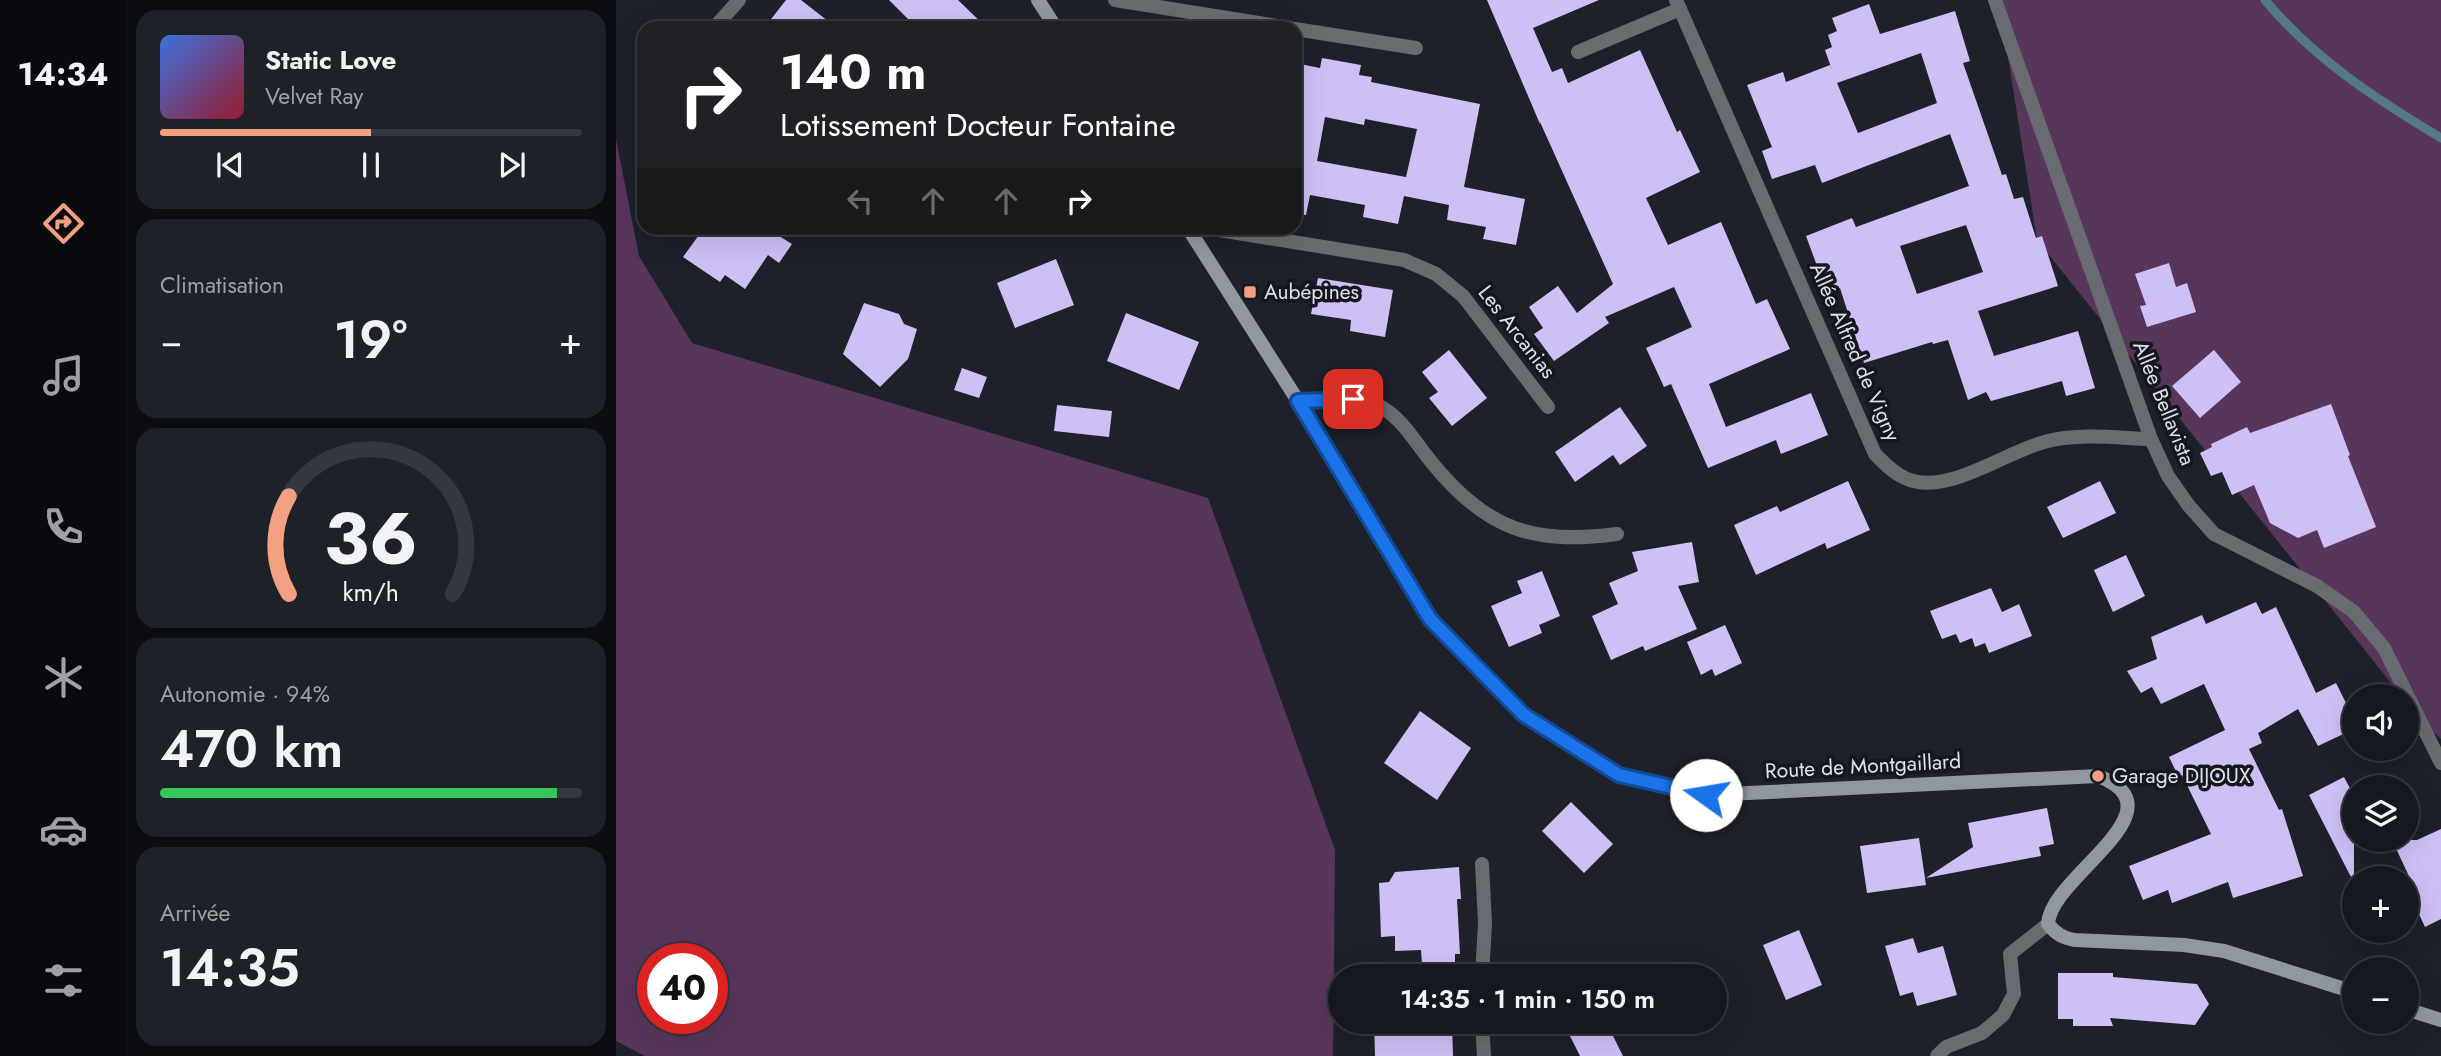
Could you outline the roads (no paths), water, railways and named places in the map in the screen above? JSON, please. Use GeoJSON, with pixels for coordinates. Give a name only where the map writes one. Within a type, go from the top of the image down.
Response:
{"type":"FeatureCollection","features":[{"type":"Feature","properties":{"kind":"street"},"geometry":{"type":"LineString","coordinates":[[720,21],[739,0]]}},
{"type":"Feature","properties":{"kind":"street"},"geometry":{"type":"LineString","coordinates":[[1038,0],[1052,21]]}},
{"type":"Feature","properties":{"kind":"street"},"geometry":{"type":"LineString","coordinates":[[1115,0],[1246,21]]}},
{"type":"Feature","properties":{"kind":"street","name":"Allée Bellavista"},"geometry":{"type":"LineString","coordinates":[[1995,0],[2151,439],[2168,475],[2189,506],[2214,534],[2318,586],[2354,611],[2384,648],[2441,763]]}},
{"type":"Feature","properties":{"kind":"street"},"geometry":{"type":"LineString","coordinates":[[1578,52],[1678,4]]}},
{"type":"Feature","properties":{"kind":"street","name":"Allée Alfred de Vigny"},"geometry":{"type":"LineString","coordinates":[[1678,4],[1875,454],[1889,468],[1906,479],[1925,483],[1943,482],[2021,448],[2050,440],[2151,439]]}},
{"type":"Feature","properties":{"kind":"street"},"geometry":{"type":"LineString","coordinates":[[1302,30],[1416,48]]}},
{"type":"Feature","properties":{"kind":"street","name":"Route de Montgaillard"},"geometry":{"type":"LineString","coordinates":[[1192,235],[1298,401],[1430,619],[1524,715],[1619,775],[1706,795],[2051,776],[2098,776],[2114,782],[2125,794],[2128,807],[2124,822],[2114,838],[2070,881],[2051,910],[2048,924]]}},
{"type":"Feature","properties":{"kind":"street","name":"Les Arcanias"},"geometry":{"type":"LineString","coordinates":[[1251,235],[1404,260],[1436,274],[1463,296],[1548,407]]}},
{"type":"Feature","properties":{"kind":"street"},"geometry":{"type":"LineString","coordinates":[[1298,401],[1353,399],[1381,407],[1402,424],[1459,493],[1509,527],[1540,536],[1578,539],[1617,534]]}},
{"type":"Feature","properties":{"kind":"street"},"geometry":{"type":"LineString","coordinates":[[1482,863],[1486,923],[1483,964]]}},
{"type":"Feature","properties":{"kind":"street"},"geometry":{"type":"LineString","coordinates":[[1937,1056],[1947,1047],[1982,1033],[2003,1015],[2014,994],[2010,954],[2048,924],[2064,938],[2075,940],[2184,945],[2224,951],[2342,988]]}},
{"type":"Feature","properties":{"kind":"street"},"geometry":{"type":"LineString","coordinates":[[2419,1012],[2438,1016]]}},
{"type":"Feature","properties":{"kind":"street"},"geometry":{"type":"LineString","coordinates":[[1482,1034],[1483,1056]]}},
{"type":"Feature","properties":{"kind":"waterway"},"geometry":{"type":"LineString","coordinates":[[2265,0],[2304,41],[2347,77],[2441,138]]}},
{"type":"Feature","properties":{"kind":"place","name":"Aubépines"},"geometry":{"type":"Point","coordinates":[1250,292]}},
{"type":"Feature","properties":{"kind":"place","name":"Garage DIJOUX"},"geometry":{"type":"Point","coordinates":[2098,776]}}]}
